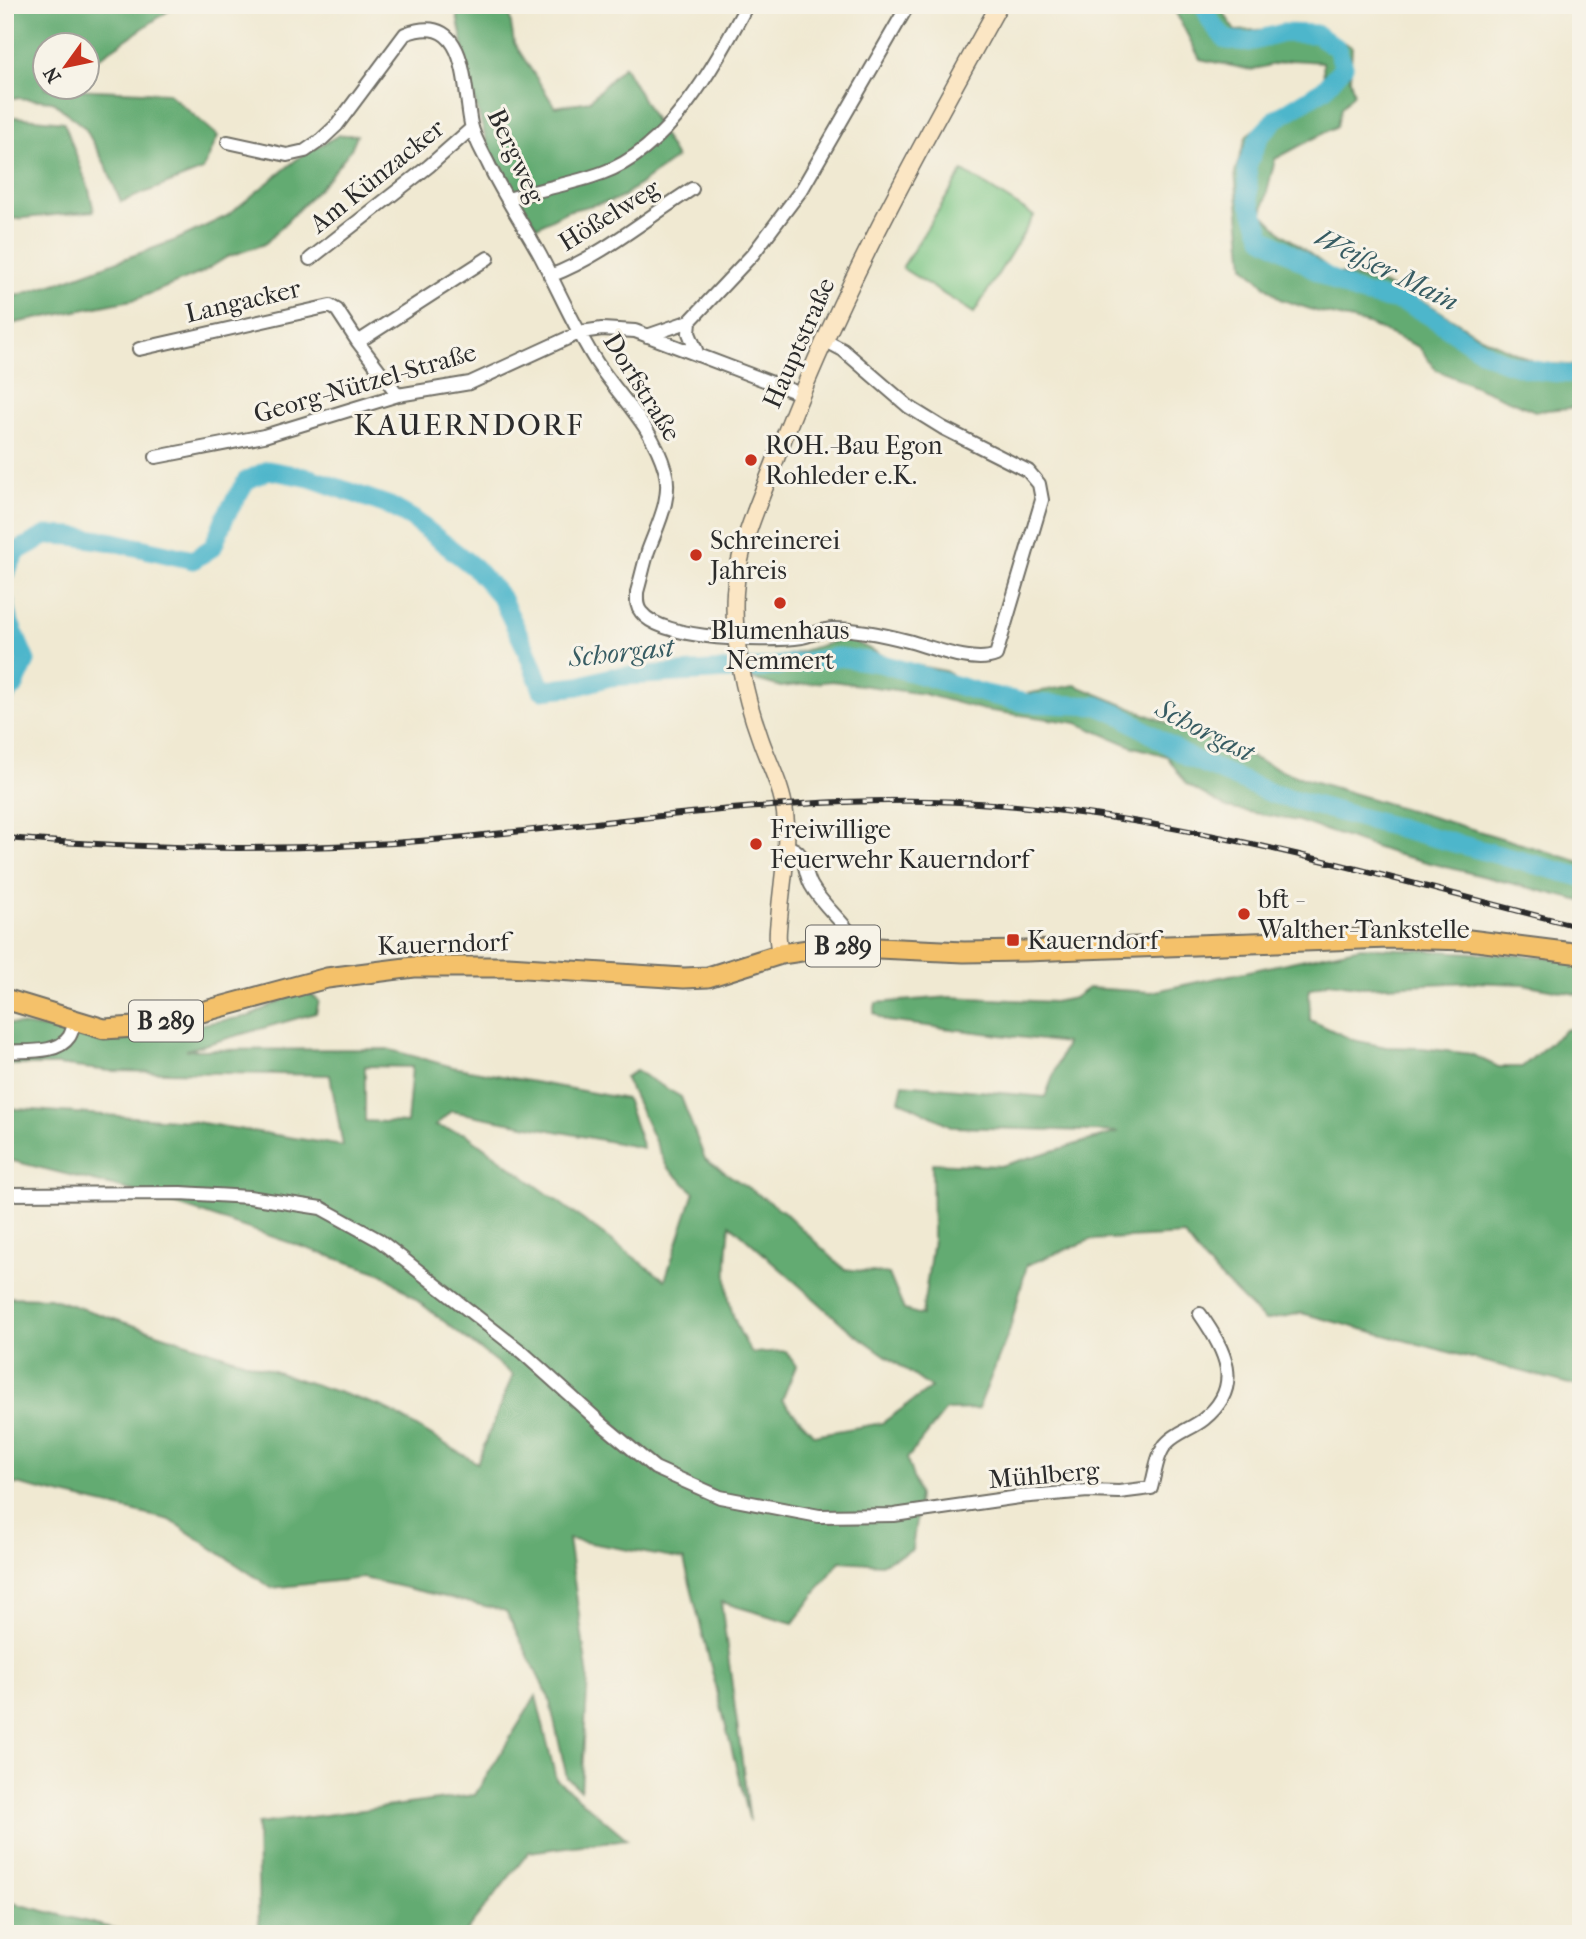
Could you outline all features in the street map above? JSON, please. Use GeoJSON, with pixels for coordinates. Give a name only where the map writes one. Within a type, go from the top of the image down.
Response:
{"type":"FeatureCollection","features":[{"type":"Feature","properties":{"kind":"main road","name":"Hauptstraße"},"geometry":{"type":"LineString","coordinates":[[781,954],[777,936],[786,846],[784,806],[759,736],[738,647],[735,592],[746,537],[824,340],[950,92],[999,5]]}},
{"type":"Feature","properties":{"kind":"main road","name":"Kauerndorf"},"geometry":{"type":"LineString","coordinates":[[75,1021],[104,1030],[150,1026],[327,978],[414,967],[461,966],[708,977],[781,954],[810,948],[853,946],[1026,951],[1389,938],[1469,940],[1581,954]]}},
{"type":"Feature","properties":{"kind":"main road","name":"B 289"},"geometry":{"type":"LineString","coordinates":[[5,999],[75,1021]]}},
{"type":"Feature","properties":{"kind":"street"},"geometry":{"type":"LineString","coordinates":[[509,199],[604,173],[638,155],[674,120],[715,62],[747,5]]}},
{"type":"Feature","properties":{"kind":"street"},"geometry":{"type":"LineString","coordinates":[[647,336],[690,321],[753,254],[802,189],[908,5]]}},
{"type":"Feature","properties":{"kind":"street","name":"Bergweg"},"geometry":{"type":"LineString","coordinates":[[229,142],[286,155],[305,151],[337,125],[405,34],[432,29],[446,34],[459,55],[472,128],[496,180],[581,332]]}},
{"type":"Feature","properties":{"kind":"street","name":"Am Künzacker"},"geometry":{"type":"LineString","coordinates":[[310,259],[429,166],[472,128]]}},
{"type":"Feature","properties":{"kind":"street","name":"Hößelweg"},"geometry":{"type":"LineString","coordinates":[[550,276],[626,236],[660,209],[692,189]]}},
{"type":"Feature","properties":{"kind":"street"},"geometry":{"type":"LineString","coordinates":[[358,342],[488,258]]}},
{"type":"Feature","properties":{"kind":"street","name":"Langacker"},"geometry":{"type":"LineString","coordinates":[[139,349],[330,306],[337,310],[398,395]]}},
{"type":"Feature","properties":{"kind":"street"},"geometry":{"type":"LineString","coordinates":[[690,321],[690,333],[698,355]]}},
{"type":"Feature","properties":{"kind":"street"},"geometry":{"type":"LineString","coordinates":[[581,332],[602,329],[635,331],[801,394]]}},
{"type":"Feature","properties":{"kind":"street","name":"Georg-Nützel-Straße"},"geometry":{"type":"LineString","coordinates":[[156,457],[264,436],[398,395],[470,383],[581,332]]}},
{"type":"Feature","properties":{"kind":"street","name":"Dorfstraße"},"geometry":{"type":"LineString","coordinates":[[581,332],[597,363],[640,419],[658,449],[667,473],[667,495],[648,552],[637,592],[637,604],[643,615],[657,624],[738,647]]}},
{"type":"Feature","properties":{"kind":"street"},"geometry":{"type":"LineString","coordinates":[[738,647],[832,629],[906,640],[944,652],[989,658],[996,655],[1042,500],[1039,484],[1028,471],[943,428],[909,407],[843,350],[824,340]]}},
{"type":"Feature","properties":{"kind":"street"},"geometry":{"type":"LineString","coordinates":[[786,846],[797,849],[810,883],[823,904],[853,937],[853,946]]}},
{"type":"Feature","properties":{"kind":"street"},"geometry":{"type":"LineString","coordinates":[[5,1052],[52,1049],[69,1037],[75,1021]]}},
{"type":"Feature","properties":{"kind":"street","name":"Mühlberg"},"geometry":{"type":"LineString","coordinates":[[5,1194],[181,1193],[249,1197],[321,1208],[379,1240],[523,1353],[655,1468],[719,1497],[819,1516],[894,1515],[1019,1497],[1151,1488],[1160,1453],[1166,1443],[1203,1420],[1215,1409],[1222,1401],[1227,1387],[1229,1377],[1223,1351],[1200,1314]]}},
{"type":"Feature","properties":{"kind":"green space"},"geometry":{"type":"Polygon","coordinates":[[[5,5],[177,5],[102,56],[102,32],[32,32],[32,99],[5,97],[5,5]]]}},
{"type":"Feature","properties":{"kind":"green space"},"geometry":{"type":"Polygon","coordinates":[[[455,5],[508,5],[514,43],[555,107],[589,101],[624,66],[676,158],[619,199],[567,211],[537,227],[490,152],[473,95],[455,5]]]}},
{"type":"Feature","properties":{"kind":"green space"},"geometry":{"type":"Polygon","coordinates":[[[1172,5],[1219,5],[1235,31],[1315,27],[1352,47],[1350,80],[1354,93],[1341,108],[1337,126],[1275,159],[1262,213],[1282,233],[1334,272],[1385,285],[1428,304],[1481,337],[1537,363],[1581,366],[1581,407],[1535,411],[1436,370],[1419,347],[1368,324],[1280,299],[1244,266],[1235,172],[1247,135],[1324,81],[1323,62],[1291,60],[1251,70],[1200,59],[1172,5]]]}},
{"type":"Feature","properties":{"kind":"green space"},"geometry":{"type":"Polygon","coordinates":[[[102,90],[168,93],[218,136],[203,170],[121,202],[105,164],[85,128],[53,102],[102,102],[102,90]]]}},
{"type":"Feature","properties":{"kind":"green space"},"geometry":{"type":"Polygon","coordinates":[[[5,116],[64,122],[94,211],[5,220],[5,116]]]}},
{"type":"Feature","properties":{"kind":"green space"},"geometry":{"type":"Polygon","coordinates":[[[339,135],[357,135],[351,149],[326,181],[265,244],[227,257],[201,273],[137,299],[5,325],[5,299],[55,284],[176,240],[227,216],[302,155],[339,135]]]}},
{"type":"Feature","properties":{"kind":"green space"},"geometry":{"type":"Polygon","coordinates":[[[963,171],[1034,216],[974,313],[902,268],[963,171]]]}},
{"type":"Feature","properties":{"kind":"green space"},"geometry":{"type":"Polygon","coordinates":[[[847,638],[894,661],[945,671],[966,683],[1020,695],[1075,685],[1296,776],[1581,862],[1581,901],[1395,854],[1298,821],[1227,808],[1186,784],[1167,756],[1131,746],[1077,723],[984,710],[924,694],[832,681],[781,687],[745,677],[743,661],[761,663],[847,638]]]}},
{"type":"Feature","properties":{"kind":"green space"},"geometry":{"type":"Polygon","coordinates":[[[1361,947],[1549,957],[1581,964],[1581,995],[1523,984],[1471,982],[1364,987],[1329,982],[1309,989],[1310,1020],[1353,1040],[1386,1047],[1471,1054],[1498,1067],[1522,1067],[1565,1030],[1581,1027],[1581,1387],[1301,1313],[1265,1321],[1205,1262],[1184,1235],[1090,1240],[1027,1265],[1009,1332],[978,1409],[946,1410],[907,1459],[919,1496],[912,1550],[881,1564],[840,1561],[793,1623],[721,1602],[750,1822],[684,1560],[568,1539],[588,1677],[581,1790],[567,1778],[549,1698],[506,1611],[363,1578],[272,1588],[170,1520],[16,1484],[5,1485],[5,1297],[50,1298],[383,1407],[477,1463],[513,1375],[383,1274],[145,1194],[5,1159],[5,1108],[190,1121],[343,1146],[330,1075],[110,1071],[57,1065],[5,1065],[5,1023],[119,1038],[250,1016],[304,989],[319,1001],[316,1013],[186,1050],[387,1049],[453,1067],[626,1099],[643,1148],[451,1111],[435,1126],[466,1134],[665,1280],[694,1192],[667,1167],[625,1077],[636,1071],[681,1097],[705,1159],[783,1211],[844,1269],[889,1274],[904,1310],[922,1315],[933,1240],[932,1163],[1000,1166],[1119,1132],[953,1127],[899,1100],[903,1084],[1045,1097],[1066,1043],[886,1021],[874,1013],[876,1003],[950,997],[1054,1002],[1074,998],[1088,988],[1151,992],[1361,947]],[[365,1066],[365,1121],[407,1123],[412,1067],[365,1066]],[[730,1224],[727,1276],[735,1321],[752,1353],[786,1351],[796,1366],[782,1400],[814,1435],[882,1423],[931,1388],[847,1328],[730,1224]]]}},
{"type":"Feature","properties":{"kind":"green space"},"geometry":{"type":"Polygon","coordinates":[[[536,1696],[556,1779],[627,1839],[529,1852],[464,1934],[259,1934],[257,1824],[475,1795],[536,1696]]]}},
{"type":"Feature","properties":{"kind":"green space"},"geometry":{"type":"Polygon","coordinates":[[[5,1901],[136,1934],[5,1934],[5,1901]]]}},
{"type":"Feature","properties":{"kind":"waterway","name":"Weißer Main"},"geometry":{"type":"LineString","coordinates":[[1204,5],[1211,22],[1226,40],[1249,42],[1283,33],[1316,34],[1336,47],[1344,66],[1324,89],[1276,119],[1259,137],[1247,166],[1249,200],[1263,237],[1343,285],[1361,293],[1401,302],[1418,309],[1478,348],[1510,364],[1533,370],[1581,375]]}},
{"type":"Feature","properties":{"kind":"waterway","name":"Schorgast"},"geometry":{"type":"LineString","coordinates":[[5,574],[17,551],[47,535],[114,542],[193,560],[213,547],[225,517],[246,481],[268,470],[310,478],[390,506],[413,519],[475,568],[501,597],[542,690],[579,686],[610,677],[762,668],[838,657],[879,663],[1027,703],[1098,706],[1122,716],[1188,757],[1273,794],[1581,877]]}},
{"type":"Feature","properties":{"kind":"waterway","name":"Schorgast"},"geometry":{"type":"LineString","coordinates":[[5,600],[10,623],[26,661],[14,687],[5,696]]}},
{"type":"Feature","properties":{"kind":"railway"},"geometry":{"type":"LineString","coordinates":[[5,838],[170,847],[335,846],[445,839],[748,808],[870,801],[931,801],[1096,815],[1178,829],[1340,865],[1581,927]]}},
{"type":"Feature","properties":{"kind":"place","name":"ROH.-Bau Egon Rohleder e.K."},"geometry":{"type":"Point","coordinates":[751,460]}},
{"type":"Feature","properties":{"kind":"place","name":"Schreinerei Jahreis"},"geometry":{"type":"Point","coordinates":[696,555]}},
{"type":"Feature","properties":{"kind":"place","name":"Blumenhaus Nemmert"},"geometry":{"type":"Point","coordinates":[780,603]}},
{"type":"Feature","properties":{"kind":"place","name":"Freiwillige Feuerwehr Kauerndorf"},"geometry":{"type":"Point","coordinates":[756,844]}},
{"type":"Feature","properties":{"kind":"place","name":"bft - Walther-Tankstelle"},"geometry":{"type":"Point","coordinates":[1244,914]}},
{"type":"Feature","properties":{"kind":"place","name":"Kauerndorf"},"geometry":{"type":"Point","coordinates":[1013,940]}},
{"type":"Feature","properties":{"kind":"district","name":"KAUERNDORF"},"geometry":{"type":"Point","coordinates":[469,425]}}]}
